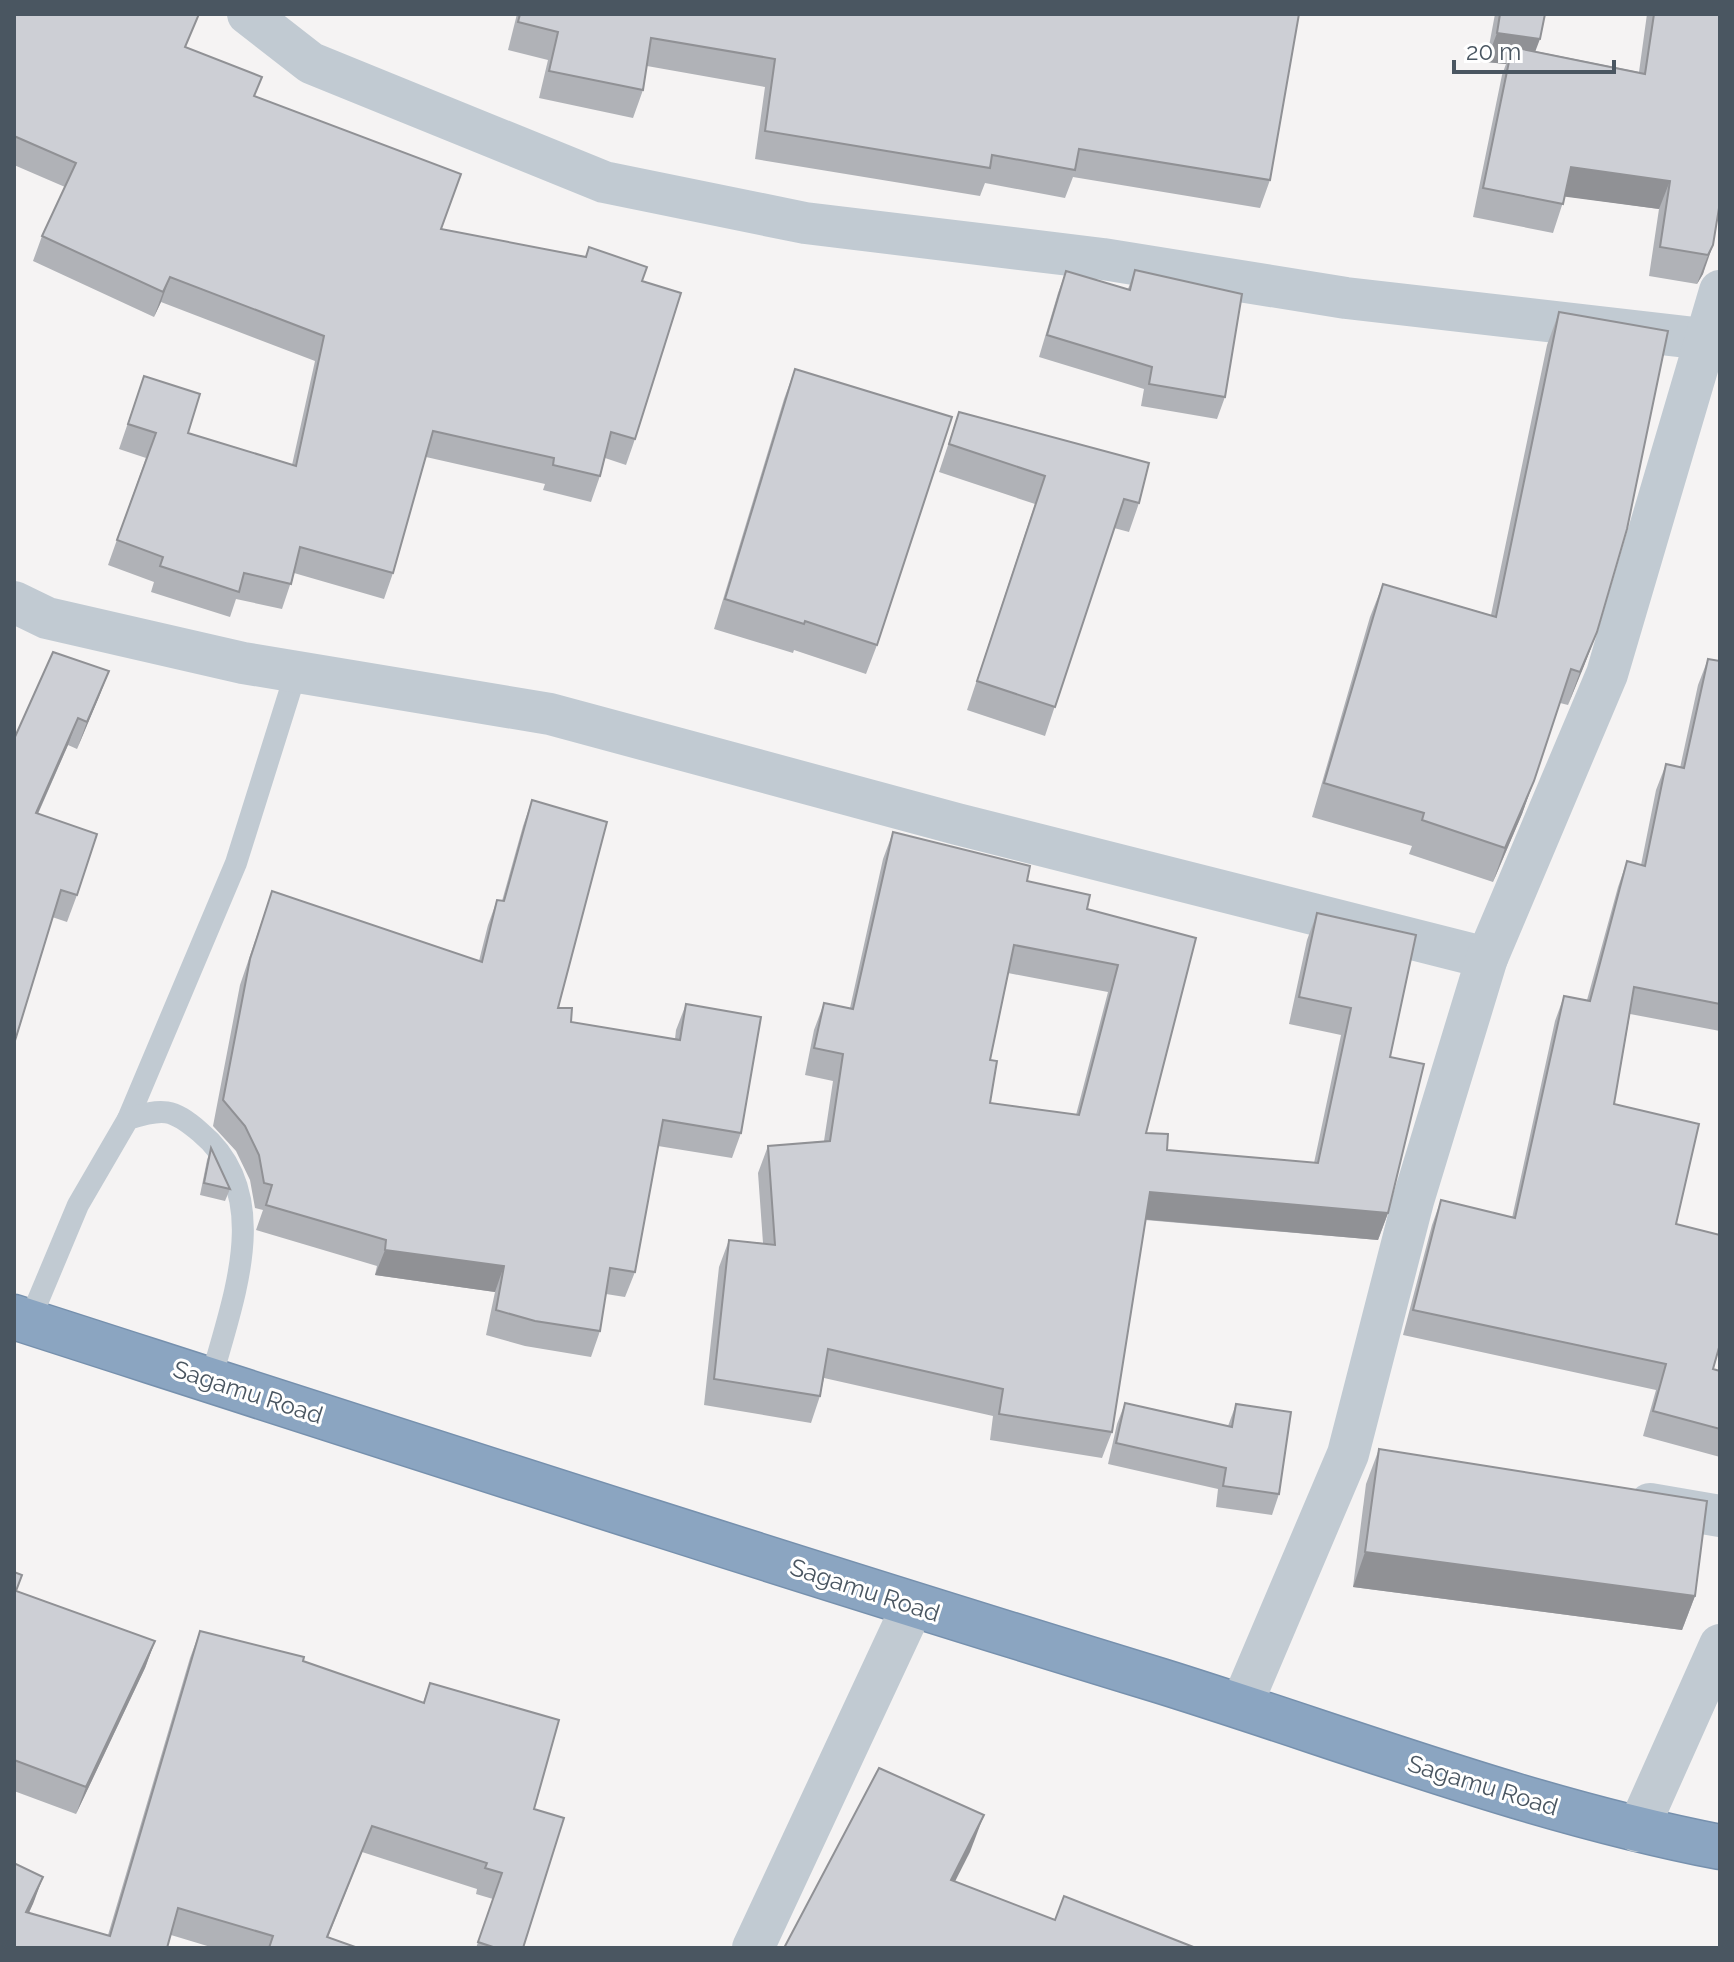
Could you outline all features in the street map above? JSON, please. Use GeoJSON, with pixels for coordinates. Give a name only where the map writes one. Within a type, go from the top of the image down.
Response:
{"type":"FeatureCollection","features":[{"type":"Feature","properties":{"kind":"highway","name":"Sagamu Road"},"geometry":{"type":"LineString","coordinates":[[21,1319],[913,1605],[1241,1706],[1361,1749],[1637,1831],[1720,1847]]}},
{"type":"Feature","properties":{"kind":"street"},"geometry":{"type":"LineString","coordinates":[[248,14],[311,63],[604,182],[805,223],[1103,259],[1346,298],[1704,339]]}},
{"type":"Feature","properties":{"kind":"street"},"geometry":{"type":"LineString","coordinates":[[1241,1706],[1364,1457],[1413,1201],[1487,958],[1607,674],[1720,291]]}},
{"type":"Feature","properties":{"kind":"street"},"geometry":{"type":"LineString","coordinates":[[14,602],[47,618],[296,672],[550,714],[957,824],[1487,958]]}},
{"type":"Feature","properties":{"kind":"street"},"geometry":{"type":"LineString","coordinates":[[1612,1497],[1720,1516]]}},
{"type":"Feature","properties":{"kind":"street"},"geometry":{"type":"LineString","coordinates":[[753,1948],[913,1605]]}},
{"type":"Feature","properties":{"kind":"street"},"geometry":{"type":"LineString","coordinates":[[1637,1831],[1720,1645]]}},
{"type":"Feature","properties":{"kind":"lane"},"geometry":{"type":"LineString","coordinates":[[21,1319],[78,1205],[128,1119],[236,863],[296,672]]}},
{"type":"Feature","properties":{"kind":"lane"},"geometry":{"type":"LineString","coordinates":[[128,1119],[155,1111],[178,1113],[218,1147],[242,1196],[243,1261],[211,1380]]}},
{"type":"Feature","properties":{"kind":"building"},"geometry":{"type":"Polygon","coordinates":[[[14,14],[199,14],[185,47],[262,77],[254,96],[461,174],[441,229],[586,257],[589,247],[647,267],[642,281],[681,293],[635,439],[611,432],[600,476],[553,465],[554,458],[433,431],[393,573],[300,547],[291,584],[244,573],[239,592],[160,566],[163,557],[117,540],[156,433],[128,424],[144,376],[200,394],[188,433],[296,466],[324,336],[170,277],[163,292],[42,236],[76,163],[14,136],[14,14]]]}},
{"type":"Feature","properties":{"kind":"building"},"geometry":{"type":"Polygon","coordinates":[[[520,14],[1299,14],[1270,180],[1079,149],[1075,170],[992,155],[990,168],[765,131],[775,59],[651,38],[643,90],[549,71],[558,32],[518,22],[520,14]]]}},
{"type":"Feature","properties":{"kind":"building"},"geometry":{"type":"Polygon","coordinates":[[[1500,14],[1545,14],[1540,39],[1497,33],[1500,14]]]}},
{"type":"Feature","properties":{"kind":"building"},"geometry":{"type":"Polygon","coordinates":[[[1654,14],[1720,14],[1720,202],[1713,245],[1708,255],[1660,247],[1670,181],[1571,167],[1563,204],[1483,188],[1512,47],[1645,74],[1654,14]]]}},
{"type":"Feature","properties":{"kind":"building"},"geometry":{"type":"Polygon","coordinates":[[[1135,270],[1242,294],[1225,397],[1149,384],[1152,367],[1047,335],[1066,271],[1130,290],[1135,270]]]}},
{"type":"Feature","properties":{"kind":"building"},"geometry":{"type":"Polygon","coordinates":[[[1559,312],[1668,331],[1627,529],[1597,632],[1580,672],[1571,669],[1534,781],[1505,848],[1422,820],[1424,813],[1324,783],[1383,584],[1496,617],[1559,312]]]}},
{"type":"Feature","properties":{"kind":"building"},"geometry":{"type":"Polygon","coordinates":[[[795,369],[952,417],[877,645],[725,599],[795,369]]]}},
{"type":"Feature","properties":{"kind":"building"},"geometry":{"type":"Polygon","coordinates":[[[959,412],[1149,463],[1139,503],[1124,499],[1055,707],[977,681],[1045,476],[949,444],[959,412]]]}},
{"type":"Feature","properties":{"kind":"building"},"geometry":{"type":"Polygon","coordinates":[[[53,652],[109,671],[87,722],[78,718],[36,813],[97,834],[77,895],[61,890],[14,1044],[14,739],[53,652]]]}},
{"type":"Feature","properties":{"kind":"building"},"geometry":{"type":"Polygon","coordinates":[[[1708,659],[1720,661],[1720,1004],[1634,987],[1614,1104],[1699,1124],[1676,1224],[1720,1235],[1720,1344],[1713,1369],[1720,1371],[1720,1429],[1653,1411],[1666,1364],[1413,1310],[1441,1200],[1515,1218],[1564,996],[1590,1001],[1627,861],[1645,866],[1666,764],[1684,768],[1708,659]]]}},
{"type":"Feature","properties":{"kind":"building"},"geometry":{"type":"Polygon","coordinates":[[[532,800],[607,822],[558,1008],[572,1008],[571,1022],[680,1040],[686,1004],[761,1017],[741,1133],[663,1120],[635,1272],[610,1268],[600,1331],[535,1321],[496,1310],[504,1266],[385,1250],[386,1240],[266,1205],[272,1185],[264,1183],[259,1155],[245,1126],[223,1100],[250,959],[272,891],[482,962],[497,900],[504,901],[532,800]]]}},
{"type":"Feature","properties":{"kind":"building"},"geometry":{"type":"Polygon","coordinates":[[[893,832],[1030,866],[1027,881],[1090,895],[1087,909],[1196,938],[1146,1133],[1168,1134],[1167,1150],[1318,1163],[1351,1008],[1299,997],[1317,913],[1416,935],[1390,1057],[1424,1064],[1388,1213],[1150,1192],[1112,1432],[999,1414],[1003,1389],[828,1349],[820,1396],[714,1379],[729,1240],[775,1245],[768,1146],[830,1141],[843,1054],[814,1048],[824,1003],[853,1009],[893,832]],[[1014,945],[990,1060],[997,1061],[990,1103],[1079,1115],[1118,965],[1014,945]]]}},
{"type":"Feature","properties":{"kind":"building"},"geometry":{"type":"Polygon","coordinates":[[[211,1148],[230,1189],[204,1183],[211,1148]]]}},
{"type":"Feature","properties":{"kind":"building"},"geometry":{"type":"Polygon","coordinates":[[[1125,1403],[1232,1427],[1236,1404],[1291,1412],[1279,1494],[1223,1486],[1226,1468],[1116,1443],[1125,1403]]]}},
{"type":"Feature","properties":{"kind":"building"},"geometry":{"type":"Polygon","coordinates":[[[1379,1449],[1707,1501],[1695,1596],[1365,1552],[1379,1449]]]}},
{"type":"Feature","properties":{"kind":"building"},"geometry":{"type":"Polygon","coordinates":[[[14,1572],[22,1575],[16,1591],[155,1641],[86,1787],[14,1760],[14,1572]]]}},
{"type":"Feature","properties":{"kind":"building"},"geometry":{"type":"Polygon","coordinates":[[[200,1631],[304,1657],[303,1661],[424,1703],[430,1683],[559,1720],[534,1809],[564,1818],[523,1948],[496,1948],[478,1942],[502,1873],[485,1868],[487,1863],[372,1826],[327,1937],[358,1948],[269,1948],[273,1936],[178,1908],[167,1948],[14,1948],[14,1863],[43,1877],[26,1912],[110,1936],[200,1631]]]}},
{"type":"Feature","properties":{"kind":"building"},"geometry":{"type":"Polygon","coordinates":[[[879,1768],[984,1815],[951,1880],[1055,1920],[1064,1896],[1196,1948],[784,1948],[879,1768]]]}}]}
